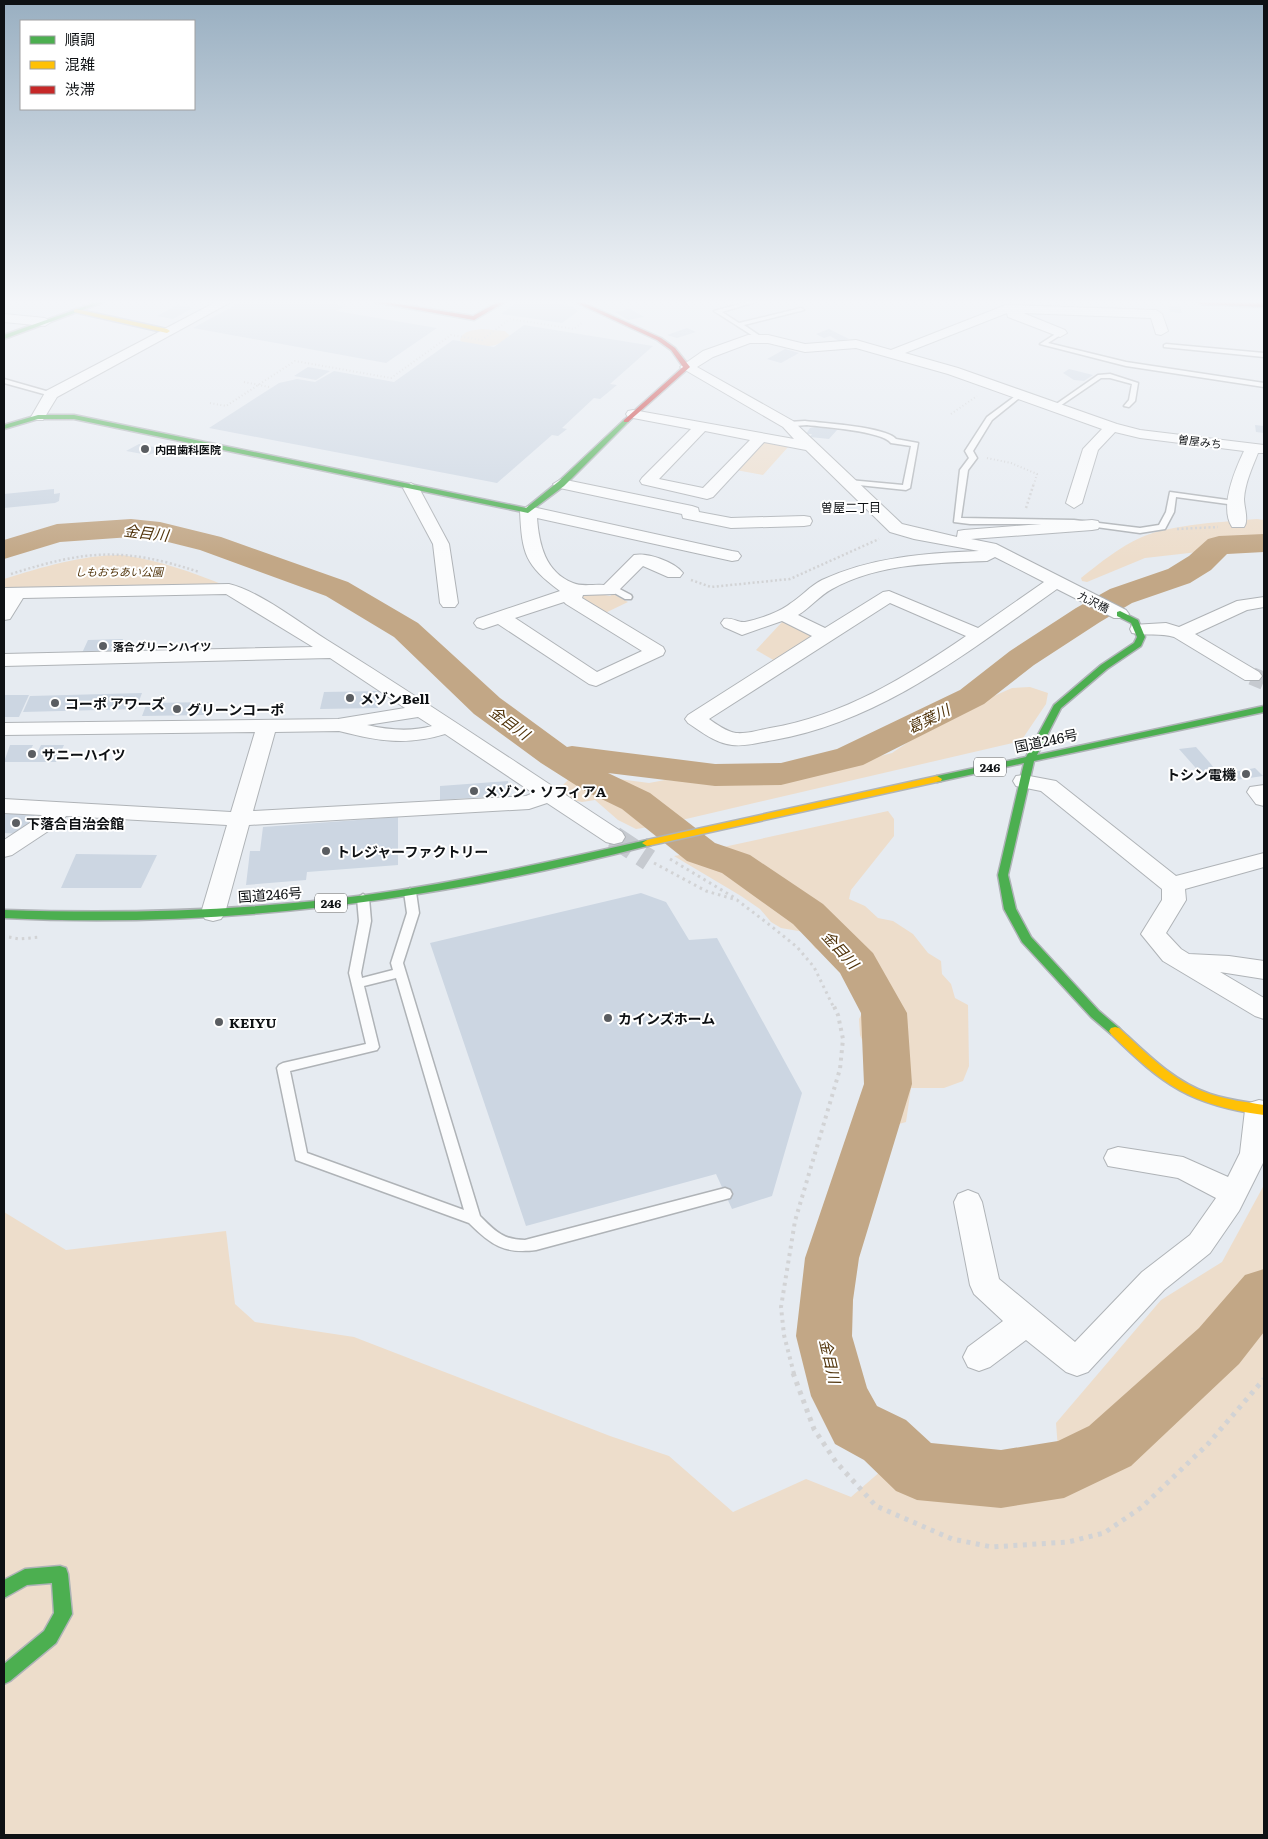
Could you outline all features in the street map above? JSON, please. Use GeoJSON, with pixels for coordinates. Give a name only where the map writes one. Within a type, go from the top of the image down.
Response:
{"type":"FeatureCollection","features":[{"type":"Feature","properties":{"kind":"main road"},"geometry":{"type":"LineString","coordinates":[[4,427],[38,417],[74,417],[528,511],[561,484],[633,414],[663,388]]}},
{"type":"Feature","properties":{"kind":"main road"},"geometry":{"type":"LineString","coordinates":[[1120,614],[1135,622],[1140,637],[1138,644],[1104,667],[1057,707],[1030,758],[1003,875],[1010,909],[1026,938],[1095,1014],[1161,1073],[1191,1092],[1232,1105],[1262,1110]]}},
{"type":"Feature","properties":{"kind":"main road","name":"国道246号"},"geometry":{"type":"LineString","coordinates":[[4,914],[102,917],[213,913],[310,906],[410,892],[484,879],[717,829],[1030,758],[1264,710]]}},
{"type":"Feature","properties":{"kind":"main road"},"geometry":{"type":"LineString","coordinates":[[4,1589],[25,1577],[60,1574],[63,1614],[50,1637],[4,1675]]}},
{"type":"Feature","properties":{"kind":"street"},"geometry":{"type":"LineString","coordinates":[[38,417],[51,394],[62,388]]}},
{"type":"Feature","properties":{"kind":"street"},"geometry":{"type":"LineString","coordinates":[[726,388],[762,407],[788,424],[850,482],[891,524],[900,530]]}},
{"type":"Feature","properties":{"kind":"street","name":"曽屋みち"},"geometry":{"type":"LineString","coordinates":[[1001,388],[1112,427],[1140,434],[1258,449]]}},
{"type":"Feature","properties":{"kind":"street"},"geometry":{"type":"LineString","coordinates":[[633,414],[811,446]]}},
{"type":"Feature","properties":{"kind":"street"},"geometry":{"type":"LineString","coordinates":[[701,427],[648,481],[707,494],[760,438]]}},
{"type":"Feature","properties":{"kind":"street"},"geometry":{"type":"LineString","coordinates":[[1074,503],[1091,449],[1112,427]]}},
{"type":"Feature","properties":{"kind":"street"},"geometry":{"type":"LineString","coordinates":[[1238,524],[1235,502],[1238,482],[1258,449]]}},
{"type":"Feature","properties":{"kind":"street"},"geometry":{"type":"LineString","coordinates":[[561,484],[692,511],[662,541]]}},
{"type":"Feature","properties":{"kind":"street"},"geometry":{"type":"LineString","coordinates":[[411,488],[440,542],[447,567],[446,585],[449,603]]}},
{"type":"Feature","properties":{"kind":"street"},"geometry":{"type":"LineString","coordinates":[[572,591],[550,575],[539,564],[530,542],[528,511],[732,556]]}},
{"type":"Feature","properties":{"kind":"street"},"geometry":{"type":"LineString","coordinates":[[689,515],[732,523],[784,526],[804,521]]}},
{"type":"Feature","properties":{"kind":"street"},"geometry":{"type":"LineString","coordinates":[[954,540],[960,535],[1092,525]]}},
{"type":"Feature","properties":{"kind":"street","name":"九沢橋"},"geometry":{"type":"LineString","coordinates":[[900,530],[990,548],[1120,614]]}},
{"type":"Feature","properties":{"kind":"street"},"geometry":{"type":"LineString","coordinates":[[730,623],[742,629],[796,611],[811,595],[826,585],[873,568],[897,562],[1000,553]]}},
{"type":"Feature","properties":{"kind":"street"},"geometry":{"type":"LineString","coordinates":[[483,623],[502,618],[572,591],[610,590],[640,560],[659,565],[674,572]]}},
{"type":"Feature","properties":{"kind":"street"},"geometry":{"type":"LineString","coordinates":[[978,635],[889,596],[695,719],[731,739],[780,734],[866,705],[908,682],[978,635],[1063,584]]}},
{"type":"Feature","properties":{"kind":"street"},"geometry":{"type":"LineString","coordinates":[[4,615],[8,587],[229,589],[257,604],[334,652],[614,837]]}},
{"type":"Feature","properties":{"kind":"street"},"geometry":{"type":"LineString","coordinates":[[502,618],[596,680],[656,652],[572,600],[572,591]]}},
{"type":"Feature","properties":{"kind":"street"},"geometry":{"type":"LineString","coordinates":[[1181,633],[1243,605],[1264,602]]}},
{"type":"Feature","properties":{"kind":"street"},"geometry":{"type":"LineString","coordinates":[[783,615],[826,636]]}},
{"type":"Feature","properties":{"kind":"street"},"geometry":{"type":"LineString","coordinates":[[1138,629],[1166,629],[1181,633],[1252,676]]}},
{"type":"Feature","properties":{"kind":"street"},"geometry":{"type":"LineString","coordinates":[[4,660],[334,652]]}},
{"type":"Feature","properties":{"kind":"street"},"geometry":{"type":"LineString","coordinates":[[4,729],[338,725],[390,714],[408,714],[421,709]]}},
{"type":"Feature","properties":{"kind":"street"},"geometry":{"type":"LineString","coordinates":[[338,725],[387,736],[421,735],[449,727]]}},
{"type":"Feature","properties":{"kind":"street"},"geometry":{"type":"LineString","coordinates":[[213,913],[238,819],[267,726]]}},
{"type":"Feature","properties":{"kind":"street"},"geometry":{"type":"LineString","coordinates":[[1024,781],[1048,786],[1172,885],[1174,900],[1153,934],[1172,955],[1264,1010]]}},
{"type":"Feature","properties":{"kind":"street"},"geometry":{"type":"LineString","coordinates":[[1264,791],[1258,792],[1264,799]]}},
{"type":"Feature","properties":{"kind":"street"},"geometry":{"type":"LineString","coordinates":[[4,806],[238,819],[529,802],[551,794]]}},
{"type":"Feature","properties":{"kind":"street"},"geometry":{"type":"LineString","coordinates":[[4,850],[54,817],[60,810]]}},
{"type":"Feature","properties":{"kind":"street"},"geometry":{"type":"LineString","coordinates":[[1172,885],[1264,860]]}},
{"type":"Feature","properties":{"kind":"street"},"geometry":{"type":"LineString","coordinates":[[1182,961],[1229,964],[1264,970]]}},
{"type":"Feature","properties":{"kind":"street"},"geometry":{"type":"LineString","coordinates":[[968,1202],[985,1285],[1026,1322],[1077,1362],[1153,1281],[1200,1244],[1234,1194],[1254,1153],[1262,1110]]}},
{"type":"Feature","properties":{"kind":"street"},"geometry":{"type":"LineString","coordinates":[[1118,1157],[1183,1168],[1234,1194]]}},
{"type":"Feature","properties":{"kind":"street"},"geometry":{"type":"LineString","coordinates":[[978,1357],[1026,1322]]}},
{"type":"Feature","properties":{"kind":"lane"},"geometry":{"type":"LineString","coordinates":[[29,388],[51,394]]}},
{"type":"Feature","properties":{"kind":"lane"},"geometry":{"type":"LineString","coordinates":[[1055,406],[1082,388]]}},
{"type":"Feature","properties":{"kind":"lane"},"geometry":{"type":"LineString","coordinates":[[1126,406],[1132,401],[1135,388]]}},
{"type":"Feature","properties":{"kind":"lane"},"geometry":{"type":"LineString","coordinates":[[1020,395],[995,411],[985,421],[969,451],[973,458],[964,470],[957,520],[970,522],[1075,522],[1141,530],[1162,527],[1170,512],[1173,494],[1235,502]]}},
{"type":"Feature","properties":{"kind":"lane"},"geometry":{"type":"LineString","coordinates":[[788,424],[805,423],[858,429],[890,436],[894,441],[915,445],[906,488],[850,482]]}},
{"type":"Feature","properties":{"kind":"lane"},"geometry":{"type":"LineString","coordinates":[[612,588],[628,597]]}},
{"type":"Feature","properties":{"kind":"lane"},"geometry":{"type":"LineString","coordinates":[[410,892],[412,914],[397,963],[474,1219]]}},
{"type":"Feature","properties":{"kind":"lane"},"geometry":{"type":"LineString","coordinates":[[363,898],[365,921],[356,964],[356,983],[372,1046],[282,1068],[301,1156],[474,1219],[499,1242],[511,1246],[527,1246],[725,1194]]}},
{"type":"Feature","properties":{"kind":"lane"},"geometry":{"type":"LineString","coordinates":[[356,983],[400,973]]}},
{"type":"Feature","properties":{"kind":"path"},"geometry":{"type":"LineString","coordinates":[[210,403],[226,406],[254,388]]}},
{"type":"Feature","properties":{"kind":"path"},"geometry":{"type":"LineString","coordinates":[[951,414],[990,388]]}},
{"type":"Feature","properties":{"kind":"path"},"geometry":{"type":"LineString","coordinates":[[971,456],[1011,463],[1037,474],[1024,516]]}},
{"type":"Feature","properties":{"kind":"path"},"geometry":{"type":"LineString","coordinates":[[1162,527],[1181,529],[1236,526],[1238,524]]}},
{"type":"Feature","properties":{"kind":"path"},"geometry":{"type":"LineString","coordinates":[[674,572],[702,585],[711,587],[790,579],[824,562],[900,530]]}},
{"type":"Feature","properties":{"kind":"path"},"geometry":{"type":"LineString","coordinates":[[8,587],[50,561],[115,552],[138,554],[177,564],[231,584],[229,589]]}},
{"type":"Feature","properties":{"kind":"path"},"geometry":{"type":"LineString","coordinates":[[651,843],[665,856],[706,878],[737,900],[797,947],[814,967],[838,1015],[843,1039],[840,1069],[794,1221],[781,1307],[784,1335],[796,1383],[814,1429],[836,1462],[876,1506],[952,1539],[992,1547],[1068,1542],[1104,1533],[1142,1507],[1208,1444],[1264,1379]]}},
{"type":"Feature","properties":{"kind":"path"},"geometry":{"type":"LineString","coordinates":[[649,860],[706,891],[737,900]]}},
{"type":"Feature","properties":{"kind":"green space"},"geometry":{"type":"Polygon","coordinates":[[[767,441],[789,446],[763,475],[736,470],[760,442],[767,441]]]}},
{"type":"Feature","properties":{"kind":"green space"},"geometry":{"type":"Polygon","coordinates":[[[1264,520],[1264,549],[1198,552],[1145,558],[1087,582],[1082,581],[1081,578],[1118,550],[1142,537],[1168,529],[1198,524],[1264,520]]]}},
{"type":"Feature","properties":{"kind":"green space","name":"しもおちあい公園"},"geometry":{"type":"Polygon","coordinates":[[[122,555],[175,567],[226,586],[4,589],[4,579],[33,570],[77,559],[122,555]]]}},
{"type":"Feature","properties":{"kind":"green space"},"geometry":{"type":"Polygon","coordinates":[[[589,592],[610,596],[613,594],[628,602],[603,614],[580,599],[581,595],[589,592]]]}},
{"type":"Feature","properties":{"kind":"green space"},"geometry":{"type":"Polygon","coordinates":[[[783,621],[813,634],[815,639],[777,662],[756,650],[783,621]]]}},
{"type":"Feature","properties":{"kind":"green space"},"geometry":{"type":"Polygon","coordinates":[[[1030,687],[1048,693],[1046,704],[1021,741],[656,826],[636,829],[618,820],[595,800],[582,802],[563,798],[559,789],[570,778],[588,775],[649,783],[665,780],[742,785],[793,779],[892,753],[935,724],[967,708],[1012,688],[1030,687]]]}},
{"type":"Feature","properties":{"kind":"green space"},"geometry":{"type":"Polygon","coordinates":[[[888,811],[894,819],[894,836],[851,890],[849,899],[865,906],[878,918],[893,921],[913,934],[928,953],[941,961],[942,974],[951,984],[955,998],[968,1005],[969,1066],[963,1081],[944,1088],[911,1088],[906,1122],[878,1130],[874,1091],[865,1047],[860,1035],[859,1019],[866,1006],[831,957],[815,948],[804,932],[781,928],[771,922],[760,909],[741,896],[674,856],[888,811]]]}},
{"type":"Feature","properties":{"kind":"green space"},"geometry":{"type":"Polygon","coordinates":[[[1264,1185],[1264,1835],[4,1835],[4,1212],[66,1250],[226,1231],[235,1304],[255,1322],[354,1337],[610,1436],[669,1456],[733,1512],[806,1479],[851,1497],[912,1444],[965,1459],[1011,1457],[1058,1449],[1056,1423],[1161,1300],[1222,1262],[1264,1185]]]}},
{"type":"Feature","properties":{"kind":"building"},"geometry":{"type":"Polygon","coordinates":[[[272,388],[614,388],[600,399],[594,398],[562,428],[567,429],[558,436],[552,435],[497,483],[209,428],[272,388]]]}},
{"type":"Feature","properties":{"kind":"building"},"geometry":{"type":"Polygon","coordinates":[[[1255,425],[1264,426],[1264,433],[1256,432],[1255,425]]]}},
{"type":"Feature","properties":{"kind":"building"},"geometry":{"type":"Polygon","coordinates":[[[817,427],[837,430],[829,439],[810,437],[812,434],[806,434],[810,428],[817,427]]]}},
{"type":"Feature","properties":{"kind":"building","name":"内田歯科医院"},"geometry":{"type":"Polygon","coordinates":[[[139,444],[163,450],[148,455],[126,451],[139,444]]]}},
{"type":"Feature","properties":{"kind":"building"},"geometry":{"type":"Polygon","coordinates":[[[54,489],[54,494],[60,493],[59,501],[55,503],[4,508],[4,494],[54,489]]]}},
{"type":"Feature","properties":{"kind":"building","name":"落合グリーンハイツ"},"geometry":{"type":"Polygon","coordinates":[[[123,639],[118,652],[82,653],[88,640],[123,639]]]}},
{"type":"Feature","properties":{"kind":"building","name":"メゾンBell"},"geometry":{"type":"Polygon","coordinates":[[[379,691],[376,704],[379,704],[378,708],[320,709],[324,692],[379,691]]]}},
{"type":"Feature","properties":{"kind":"building"},"geometry":{"type":"Polygon","coordinates":[[[142,693],[136,709],[23,712],[30,696],[142,693]]]}},
{"type":"Feature","properties":{"kind":"building"},"geometry":{"type":"Polygon","coordinates":[[[4,695],[29,695],[19,717],[4,717],[4,695]]]}},
{"type":"Feature","properties":{"kind":"building","name":"グリーンコーポ"},"geometry":{"type":"Polygon","coordinates":[[[211,702],[207,715],[142,716],[147,703],[211,702]]]}},
{"type":"Feature","properties":{"kind":"building","name":"サニーハイツ"},"geometry":{"type":"Polygon","coordinates":[[[10,745],[33,745],[30,751],[38,751],[41,745],[64,745],[56,762],[4,762],[10,745]]]}},
{"type":"Feature","properties":{"kind":"building"},"geometry":{"type":"Polygon","coordinates":[[[1196,747],[1218,773],[1202,775],[1179,749],[1196,747]]]}},
{"type":"Feature","properties":{"kind":"building","name":"トシン電機"},"geometry":{"type":"Polygon","coordinates":[[[1255,768],[1263,776],[1236,780],[1229,773],[1255,768]]]}},
{"type":"Feature","properties":{"kind":"building","name":"メゾン・ソフィアA"},"geometry":{"type":"Polygon","coordinates":[[[508,781],[509,795],[440,800],[440,786],[508,781]]]}},
{"type":"Feature","properties":{"kind":"building","name":"下落合自治会館"},"geometry":{"type":"Polygon","coordinates":[[[4,811],[36,813],[22,834],[4,833],[4,811]]]}},
{"type":"Feature","properties":{"kind":"building","name":"トレジャーファクトリー"},"geometry":{"type":"Polygon","coordinates":[[[398,817],[398,865],[307,872],[306,880],[246,885],[250,851],[260,851],[263,827],[398,817]]]}},
{"type":"Feature","properties":{"kind":"building"},"geometry":{"type":"Polygon","coordinates":[[[76,854],[157,855],[141,888],[61,888],[76,854]]]}},
{"type":"Feature","properties":{"kind":"building","name":"カインズホーム"},"geometry":{"type":"Polygon","coordinates":[[[641,893],[666,902],[689,940],[717,938],[802,1093],[772,1196],[732,1209],[716,1174],[526,1226],[430,943],[641,893]]]}},
{"type":"Feature","properties":{"kind":"waterway","name":"金目川"},"geometry":{"type":"LineString","coordinates":[[4,550],[57,533],[131,528],[160,531],[210,543],[337,589],[406,630],[487,706],[554,755],[598,783],[636,801],[701,852],[736,864],[808,914],[857,964],[884,1013],[888,1084],[832,1258],[826,1300],[824,1336],[840,1396],[856,1425],[885,1440],[917,1471],[1001,1479],[1064,1469],[1110,1446],[1219,1346],[1264,1292]]}},
{"type":"Feature","properties":{"kind":"waterway","name":"葛葉川"},"geometry":{"type":"LineString","coordinates":[[572,757],[715,775],[781,774],[850,757],[972,697],[1022,658],[1088,615],[1121,596],[1179,576],[1200,563],[1219,545],[1264,543]]}},
{"type":"Feature","properties":{"kind":"tunnel"},"geometry":{"type":"LineString","coordinates":[[1252,676],[1264,681]]}},
{"type":"Feature","properties":{"kind":"tunnel"},"geometry":{"type":"LineString","coordinates":[[614,837],[649,860]]}},
{"type":"Feature","properties":{"kind":"traffic: fast"},"geometry":{"type":"LineString","coordinates":[[4,427],[38,417],[74,417],[528,511],[561,484],[626,421]]}},
{"type":"Feature","properties":{"kind":"traffic: fast"},"geometry":{"type":"LineString","coordinates":[[1115,1031],[1095,1014],[1026,939],[1010,909],[1003,875],[1030,759],[1057,707],[1104,667],[1138,644],[1141,637],[1135,622],[1120,614]]}},
{"type":"Feature","properties":{"kind":"traffic: fast"},"geometry":{"type":"LineString","coordinates":[[937,779],[1264,709]]}},
{"type":"Feature","properties":{"kind":"traffic: fast"},"geometry":{"type":"LineString","coordinates":[[4,914],[64,916],[185,915],[306,906],[426,890],[485,879],[647,843]]}},
{"type":"Feature","properties":{"kind":"traffic: fast"},"geometry":{"type":"LineString","coordinates":[[4,1589],[25,1577],[60,1574],[63,1614],[50,1637],[4,1675]]}},
{"type":"Feature","properties":{"kind":"traffic: slow"},"geometry":{"type":"LineString","coordinates":[[647,843],[937,779]]}},
{"type":"Feature","properties":{"kind":"traffic: slow"},"geometry":{"type":"LineString","coordinates":[[1115,1031],[1141,1056],[1179,1085],[1190,1091],[1217,1101],[1264,1110]]}},
{"type":"Feature","properties":{"kind":"traffic: jam"},"geometry":{"type":"LineString","coordinates":[[626,421],[663,388]]}},
{"type":"Feature","properties":{"kind":"place","name":"内田歯科医院"},"geometry":{"type":"Point","coordinates":[145,449]}},
{"type":"Feature","properties":{"kind":"place","name":"落合グリーンハイツ"},"geometry":{"type":"Point","coordinates":[103,646]}},
{"type":"Feature","properties":{"kind":"place","name":"メゾンBell"},"geometry":{"type":"Point","coordinates":[350,698]}},
{"type":"Feature","properties":{"kind":"place","name":"コーポ アワーズ"},"geometry":{"type":"Point","coordinates":[55,703]}},
{"type":"Feature","properties":{"kind":"place","name":"グリーンコーポ"},"geometry":{"type":"Point","coordinates":[177,709]}},
{"type":"Feature","properties":{"kind":"place","name":"サニーハイツ"},"geometry":{"type":"Point","coordinates":[32,754]}},
{"type":"Feature","properties":{"kind":"place","name":"トシン電機"},"geometry":{"type":"Point","coordinates":[1246,774]}},
{"type":"Feature","properties":{"kind":"place","name":"メゾン・ソフィアA"},"geometry":{"type":"Point","coordinates":[474,791]}},
{"type":"Feature","properties":{"kind":"place","name":"下落合自治会館"},"geometry":{"type":"Point","coordinates":[16,823]}},
{"type":"Feature","properties":{"kind":"place","name":"トレジャーファクトリー"},"geometry":{"type":"Point","coordinates":[326,851]}},
{"type":"Feature","properties":{"kind":"place","name":"カインズホーム"},"geometry":{"type":"Point","coordinates":[608,1018]}},
{"type":"Feature","properties":{"kind":"place","name":"KEIYU"},"geometry":{"type":"Point","coordinates":[219,1022]}},
{"type":"Feature","properties":{"kind":"district","name":"曽屋二丁目"},"geometry":{"type":"Point","coordinates":[851,507]}}]}
